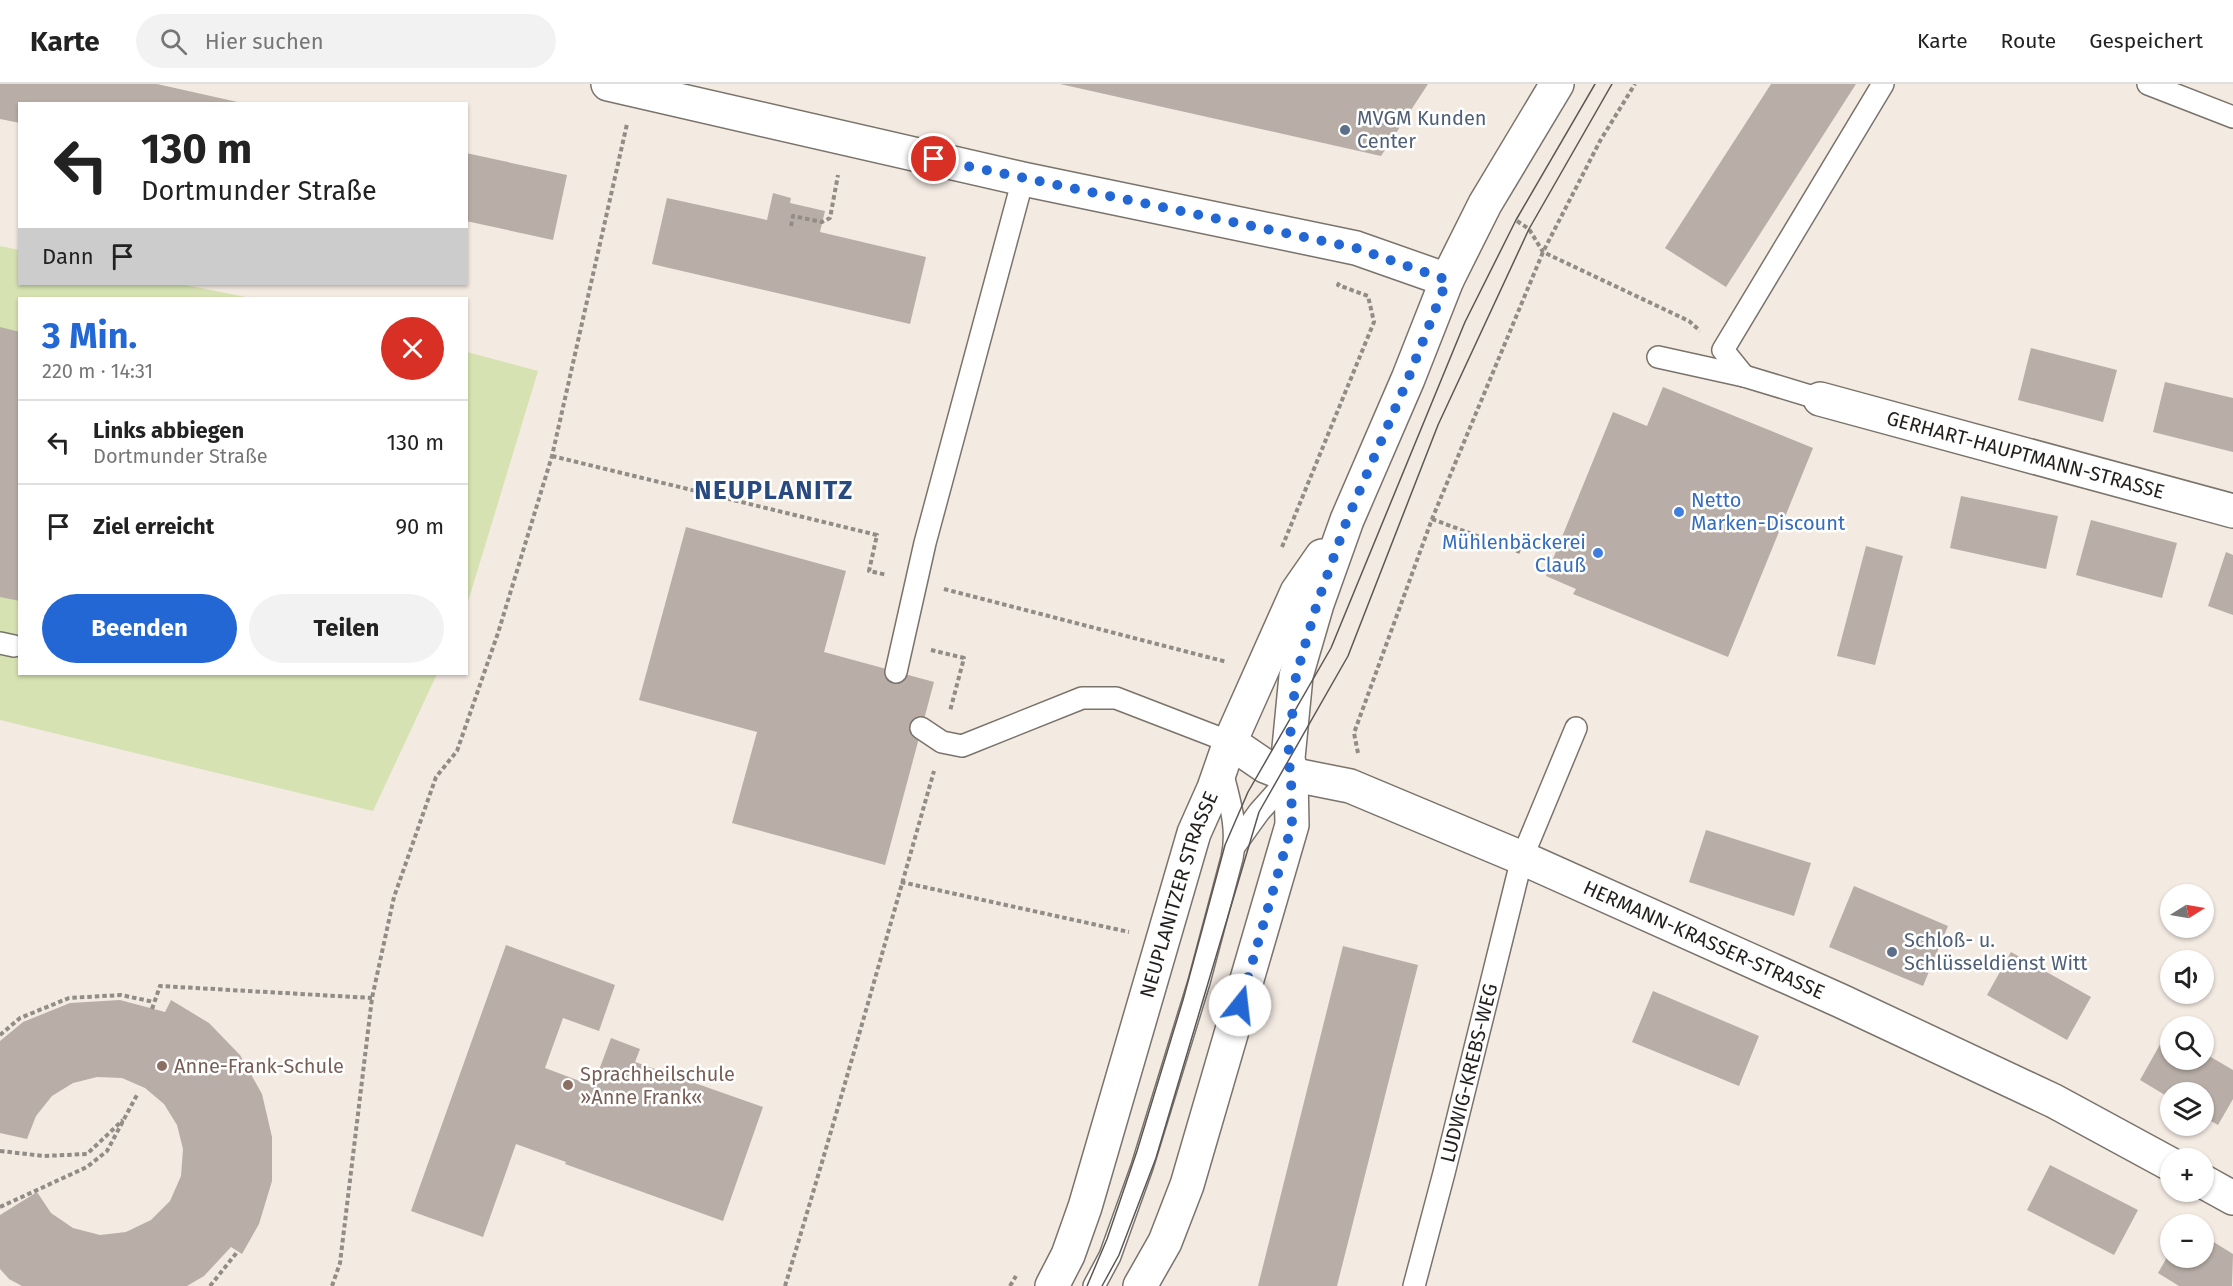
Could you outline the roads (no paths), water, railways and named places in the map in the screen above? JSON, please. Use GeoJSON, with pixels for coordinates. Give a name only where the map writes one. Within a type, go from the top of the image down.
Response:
{"type":"FeatureCollection","features":[{"type":"Feature","properties":{"kind":"street","name":"NEUPLANITZER STRASSE"},"geometry":{"type":"LineString","coordinates":[[1140,1286],[1174,1221],[1202,1136],[1292,825],[1291,776],[1288,758],[1296,676],[1317,604],[1347,520],[1408,379],[1447,280],[1485,204],[1557,84]]}},
{"type":"Feature","properties":{"kind":"street"},"geometry":{"type":"LineString","coordinates":[[622,87],[1023,179],[1356,248],[1447,280]]}},
{"type":"Feature","properties":{"kind":"street","name":"GERHART-HAUPTMANN-STRASSE"},"geometry":{"type":"LineString","coordinates":[[1820,399],[2233,511]]}},
{"type":"Feature","properties":{"kind":"street","name":"NEUPLANITZER STRASSE"},"geometry":{"type":"LineString","coordinates":[[1052,1286],[1068,1255],[1085,1207],[1194,833],[1225,755],[1297,592],[1347,520]]}},
{"type":"Feature","properties":{"kind":"street","name":"HERMANN-KRASSER-STRASSE"},"geometry":{"type":"LineString","coordinates":[[1225,755],[1291,776],[1350,786],[1522,858],[1959,1055],[2054,1101],[2160,1159]]}},
{"type":"Feature","properties":{"kind":"street"},"geometry":{"type":"LineString","coordinates":[[2214,1188],[2233,1198]]}},
{"type":"Feature","properties":{"kind":"lane"},"geometry":{"type":"LineString","coordinates":[[1744,376],[1722,350],[1883,84]]}},
{"type":"Feature","properties":{"kind":"lane"},"geometry":{"type":"LineString","coordinates":[[2148,84],[2233,117]]}},
{"type":"Feature","properties":{"kind":"lane"},"geometry":{"type":"LineString","coordinates":[[896,672],[925,543],[1023,179]]}},
{"type":"Feature","properties":{"kind":"lane"},"geometry":{"type":"LineString","coordinates":[[1658,357],[1744,376],[1820,399]]}},
{"type":"Feature","properties":{"kind":"lane"},"geometry":{"type":"LineString","coordinates":[[921,728],[942,742],[962,746],[1082,698],[1116,698],[1225,755],[1236,844],[1199,982],[1142,1167],[1110,1257],[1094,1286]]}},
{"type":"Feature","properties":{"kind":"lane","name":"LUDWIG-KREBS-WEG"},"geometry":{"type":"LineString","coordinates":[[1414,1286],[1522,858],[1576,728]]}},
{"type":"Feature","properties":{"kind":"lane"},"geometry":{"type":"LineString","coordinates":[[1236,844],[1259,812],[1291,776]]}},
{"type":"Feature","properties":{"kind":"tram line"},"geometry":{"type":"LineString","coordinates":[[1087,1286],[1107,1239],[1137,1151],[1183,1000],[1225,845],[1248,792],[1331,648],[1465,322],[1516,220],[1595,84]]}},
{"type":"Feature","properties":{"kind":"tram line"},"geometry":{"type":"LineString","coordinates":[[1102,1286],[1119,1255],[1156,1158],[1259,812],[1348,656],[1438,425],[1529,229],[1612,84]]}},
{"type":"Feature","properties":{"kind":"place","name":"MVGM Kunden Center"},"geometry":{"type":"Point","coordinates":[1345,130]}},
{"type":"Feature","properties":{"kind":"place","name":"Netto Marken-Discount"},"geometry":{"type":"Point","coordinates":[1679,512]}},
{"type":"Feature","properties":{"kind":"place","name":"Mühlenbäckerei Clauß"},"geometry":{"type":"Point","coordinates":[1598,553]}},
{"type":"Feature","properties":{"kind":"place","name":"Schloß- u. Schlüsseldienst Witt"},"geometry":{"type":"Point","coordinates":[1892,952]}},
{"type":"Feature","properties":{"kind":"place","name":"Anne-Frank-Schule"},"geometry":{"type":"Point","coordinates":[162,1066]}},
{"type":"Feature","properties":{"kind":"place","name":"Sprachheilschule »Anne Frank«"},"geometry":{"type":"Point","coordinates":[568,1085]}},
{"type":"Feature","properties":{"kind":"district","name":"NEUPLANITZ"},"geometry":{"type":"Point","coordinates":[774,490]}}]}
